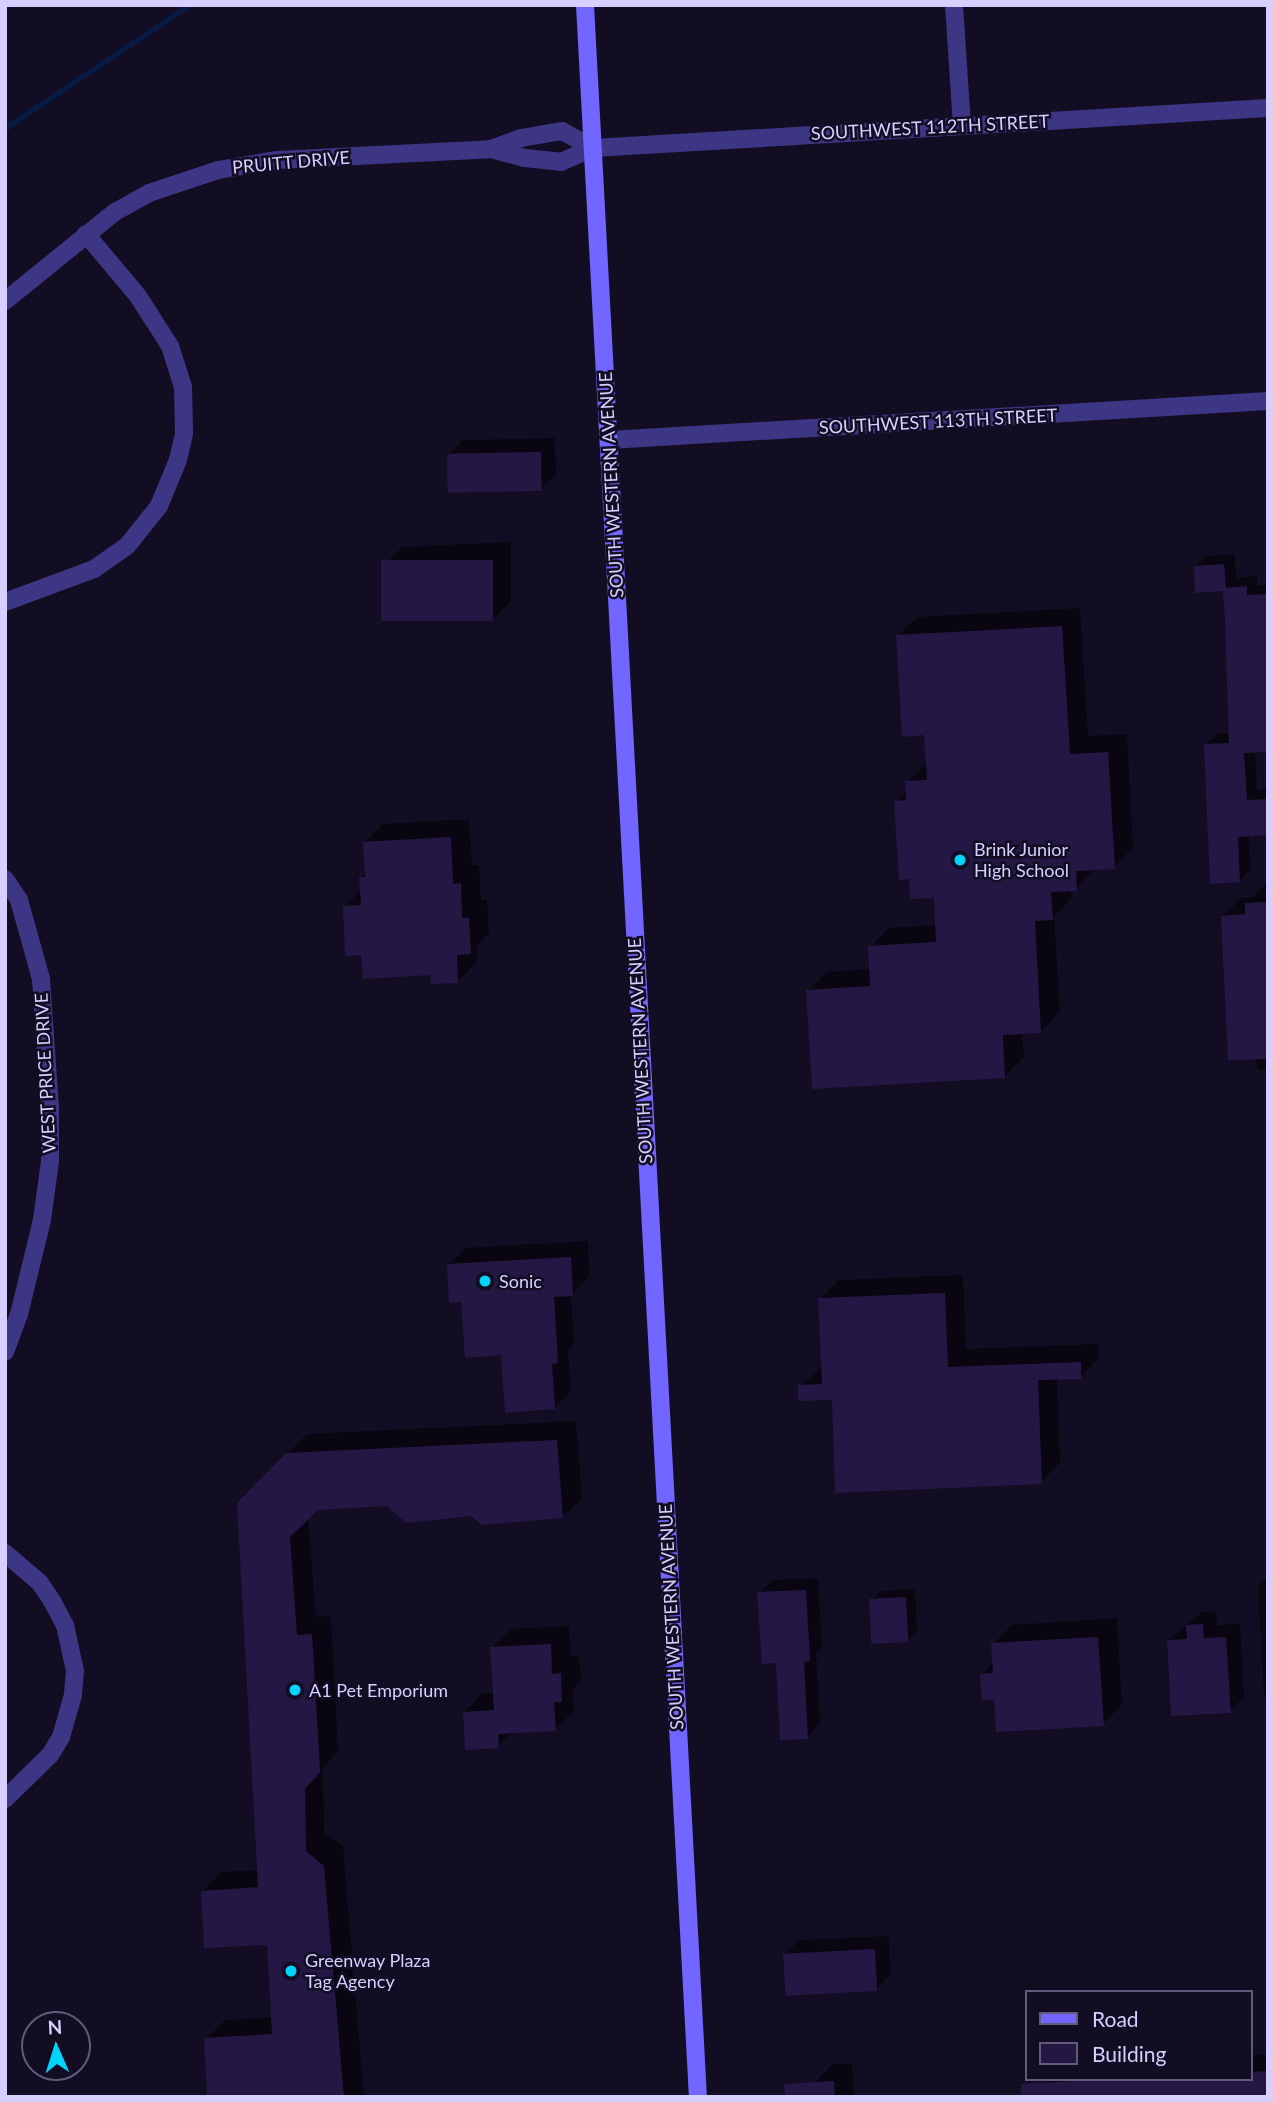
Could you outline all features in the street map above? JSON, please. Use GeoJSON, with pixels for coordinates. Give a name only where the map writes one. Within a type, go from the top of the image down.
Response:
{"type":"FeatureCollection","features":[{"type":"Feature","properties":{"kind":"main road","name":"SOUTH WESTERN AVENUE"},"geometry":{"type":"LineString","coordinates":[[585,5],[698,2097]]}},
{"type":"Feature","properties":{"kind":"street"},"geometry":{"type":"LineString","coordinates":[[954,5],[962,126]]}},
{"type":"Feature","properties":{"kind":"street","name":"SOUTHWEST 112TH STREET"},"geometry":{"type":"LineString","coordinates":[[593,148],[1268,108]]}},
{"type":"Feature","properties":{"kind":"street","name":"PRUITT DRIVE"},"geometry":{"type":"LineString","coordinates":[[5,301],[115,212],[149,193],[187,178],[245,164],[491,149],[521,138],[562,131],[593,148]]}},
{"type":"Feature","properties":{"kind":"street","name":"PRUITT DRIVE"},"geometry":{"type":"LineString","coordinates":[[491,149],[525,158],[561,162],[593,148]]}},
{"type":"Feature","properties":{"kind":"street"},"geometry":{"type":"LineString","coordinates":[[5,602],[94,569],[127,546],[159,506],[182,442],[183,387],[170,346],[138,296],[86,234]]}},
{"type":"Feature","properties":{"kind":"street","name":"SOUTHWEST 113TH STREET"},"geometry":{"type":"LineString","coordinates":[[609,440],[1268,401]]}},
{"type":"Feature","properties":{"kind":"street","name":"WEST PRICE DRIVE"},"geometry":{"type":"LineString","coordinates":[[5,879],[19,901],[41,979],[50,1110],[50,1161],[42,1220],[23,1301],[5,1352]]}},
{"type":"Feature","properties":{"kind":"street"},"geometry":{"type":"LineString","coordinates":[[5,1553],[40,1583],[52,1601],[65,1625],[75,1671],[71,1706],[61,1738],[35,1772],[5,1799]]}},
{"type":"Feature","properties":{"kind":"building"},"geometry":{"type":"Polygon","coordinates":[[[541,452],[542,491],[448,493],[447,454],[541,452]]]}},
{"type":"Feature","properties":{"kind":"building"},"geometry":{"type":"Polygon","coordinates":[[[381,560],[493,560],[493,621],[381,621],[381,560]]]}},
{"type":"Feature","properties":{"kind":"building"},"geometry":{"type":"Polygon","coordinates":[[[1224,564],[1226,588],[1247,586],[1247,595],[1268,594],[1268,752],[1244,753],[1247,800],[1268,799],[1268,835],[1238,837],[1240,882],[1210,884],[1204,744],[1229,743],[1225,621],[1223,591],[1195,593],[1194,566],[1224,564]]]}},
{"type":"Feature","properties":{"kind":"building"},"geometry":{"type":"Polygon","coordinates":[[[1062,626],[1070,754],[1108,752],[1115,869],[1076,871],[1077,891],[1051,892],[1053,920],[1035,921],[1041,1033],[1003,1035],[1005,1078],[812,1089],[806,990],[870,986],[868,946],[936,942],[934,898],[910,899],[909,879],[899,880],[894,801],[906,800],[905,781],[927,780],[924,735],[902,737],[896,635],[1062,626]]]}},
{"type":"Feature","properties":{"kind":"building"},"geometry":{"type":"Polygon","coordinates":[[[451,837],[453,884],[461,883],[462,918],[469,918],[471,954],[457,955],[458,983],[431,984],[430,975],[363,979],[361,955],[345,956],[343,906],[361,905],[359,877],[365,877],[363,842],[451,837]]]}},
{"type":"Feature","properties":{"kind":"building"},"geometry":{"type":"Polygon","coordinates":[[[1268,902],[1268,1059],[1228,1060],[1221,916],[1245,914],[1245,903],[1268,902]]]}},
{"type":"Feature","properties":{"kind":"building"},"geometry":{"type":"Polygon","coordinates":[[[571,1257],[573,1296],[554,1297],[558,1363],[552,1364],[555,1409],[505,1413],[501,1355],[465,1358],[461,1302],[449,1303],[447,1264],[571,1257]]]}},
{"type":"Feature","properties":{"kind":"building"},"geometry":{"type":"Polygon","coordinates":[[[945,1293],[948,1367],[1081,1362],[1081,1379],[1038,1380],[1042,1484],[835,1493],[832,1400],[798,1401],[798,1385],[822,1384],[818,1298],[945,1293]]]}},
{"type":"Feature","properties":{"kind":"building"},"geometry":{"type":"Polygon","coordinates":[[[557,1440],[563,1518],[482,1525],[471,1516],[406,1523],[387,1506],[318,1510],[290,1537],[297,1635],[312,1634],[320,1772],[305,1789],[306,1851],[324,1866],[344,2097],[207,2097],[204,2038],[272,2034],[267,1945],[204,1948],[201,1891],[258,1887],[237,1503],[286,1453],[557,1440]]]}},
{"type":"Feature","properties":{"kind":"building"},"geometry":{"type":"Polygon","coordinates":[[[806,1590],[810,1661],[804,1662],[808,1739],[780,1740],[776,1663],[762,1664],[757,1592],[806,1590]]]}},
{"type":"Feature","properties":{"kind":"building"},"geometry":{"type":"Polygon","coordinates":[[[906,1597],[908,1642],[871,1644],[869,1599],[906,1597]]]}},
{"type":"Feature","properties":{"kind":"building"},"geometry":{"type":"Polygon","coordinates":[[[1203,1624],[1204,1638],[1226,1637],[1231,1713],[1171,1716],[1167,1640],[1187,1639],[1186,1625],[1203,1624]]]}},
{"type":"Feature","properties":{"kind":"building"},"geometry":{"type":"Polygon","coordinates":[[[1098,1637],[1104,1726],[996,1732],[994,1700],[982,1700],[980,1674],[993,1673],[991,1643],[1098,1637]]]}},
{"type":"Feature","properties":{"kind":"building"},"geometry":{"type":"Polygon","coordinates":[[[551,1644],[552,1674],[561,1673],[562,1702],[554,1702],[556,1731],[498,1734],[499,1748],[465,1750],[463,1712],[494,1710],[490,1647],[551,1644]]]}},
{"type":"Feature","properties":{"kind":"building"},"geometry":{"type":"Polygon","coordinates":[[[875,1949],[877,1991],[785,1996],[783,1954],[875,1949]]]}},
{"type":"Feature","properties":{"kind":"building"},"geometry":{"type":"Polygon","coordinates":[[[1268,2071],[1268,2097],[1021,2097],[1021,2084],[1075,2081],[1252,2081],[1252,2072],[1268,2071]]]}},
{"type":"Feature","properties":{"kind":"building"},"geometry":{"type":"Polygon","coordinates":[[[834,2081],[835,2097],[785,2097],[784,2084],[834,2081]]]}},
{"type":"Feature","properties":{"kind":"waterway"},"geometry":{"type":"LineString","coordinates":[[5,129],[190,5]]}},
{"type":"Feature","properties":{"kind":"place","name":"Brink Junior High School"},"geometry":{"type":"Point","coordinates":[960,860]}},
{"type":"Feature","properties":{"kind":"place","name":"Sonic"},"geometry":{"type":"Point","coordinates":[485,1281]}},
{"type":"Feature","properties":{"kind":"place","name":"A1 Pet Emporium"},"geometry":{"type":"Point","coordinates":[295,1690]}},
{"type":"Feature","properties":{"kind":"place","name":"Greenway Plaza Tag Agency"},"geometry":{"type":"Point","coordinates":[291,1971]}}]}
